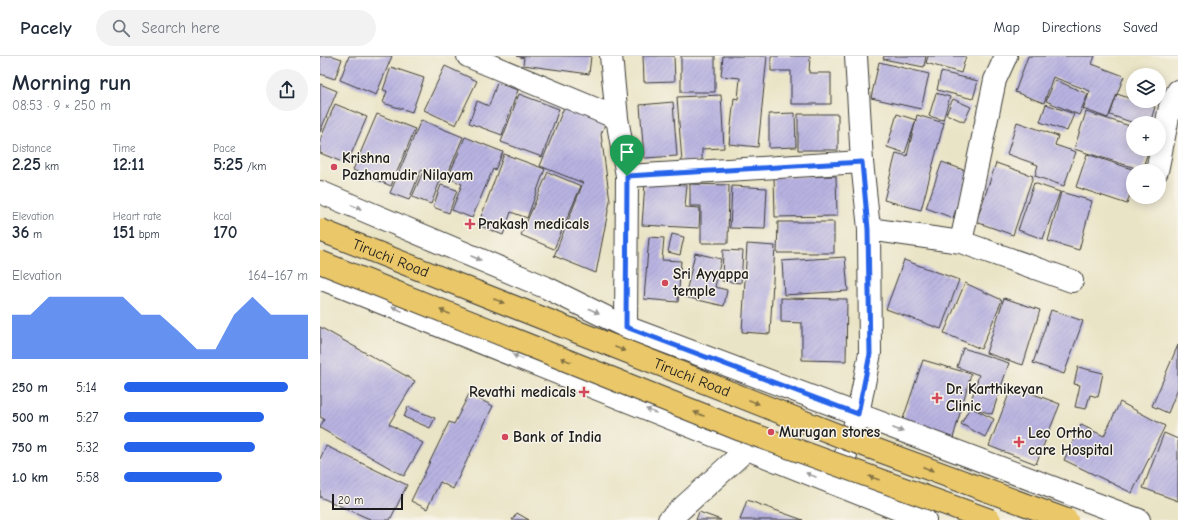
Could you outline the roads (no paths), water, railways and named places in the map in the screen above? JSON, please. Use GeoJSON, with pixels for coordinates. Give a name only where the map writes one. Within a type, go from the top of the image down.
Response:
{"type":"FeatureCollection","features":[{"type":"Feature","properties":{"kind":"highway","name":"Tiruchi Road"},"geometry":{"type":"LineString","coordinates":[[320,230],[857,442],[1067,520]]}},
{"type":"Feature","properties":{"kind":"highway","name":"Tiruchi Road"},"geometry":{"type":"LineString","coordinates":[[320,262],[741,430],[990,520]]}},
{"type":"Feature","properties":{"kind":"street"},"geometry":{"type":"LineString","coordinates":[[468,56],[617,118]]}},
{"type":"Feature","properties":{"kind":"street"},"geometry":{"type":"LineString","coordinates":[[611,56],[617,118],[627,176],[626,327]]}},
{"type":"Feature","properties":{"kind":"street"},"geometry":{"type":"LineString","coordinates":[[837,485],[858,414],[870,354],[868,229],[862,162],[856,56]]}},
{"type":"Feature","properties":{"kind":"street"},"geometry":{"type":"LineString","coordinates":[[961,242],[995,80],[1006,56]]}},
{"type":"Feature","properties":{"kind":"street"},"geometry":{"type":"LineString","coordinates":[[1158,164],[1170,107],[1178,91]]}},
{"type":"Feature","properties":{"kind":"street"},"geometry":{"type":"LineString","coordinates":[[627,176],[862,162]]}},
{"type":"Feature","properties":{"kind":"street"},"geometry":{"type":"LineString","coordinates":[[320,192],[545,287],[626,327],[1139,520]]}},
{"type":"Feature","properties":{"kind":"street"},"geometry":{"type":"LineString","coordinates":[[868,229],[961,242],[1072,281]]}},
{"type":"Feature","properties":{"kind":"street"},"geometry":{"type":"LineString","coordinates":[[320,278],[925,520]]}},
{"type":"Feature","properties":{"kind":"street"},"geometry":{"type":"LineString","coordinates":[[670,520],[747,449]]}},
{"type":"Feature","properties":{"kind":"place","name":"Krishna Pazhamudir Nilayam"},"geometry":{"type":"Point","coordinates":[334,167]}},
{"type":"Feature","properties":{"kind":"place","name":"Prakash medicals"},"geometry":{"type":"Point","coordinates":[470,224]}},
{"type":"Feature","properties":{"kind":"place","name":"Sri Ayyappa temple"},"geometry":{"type":"Point","coordinates":[665,283]}},
{"type":"Feature","properties":{"kind":"place","name":"Revathi medicals"},"geometry":{"type":"Point","coordinates":[584,392]}},
{"type":"Feature","properties":{"kind":"place","name":"Dr. Karthikeyan Clinic"},"geometry":{"type":"Point","coordinates":[937,398]}},
{"type":"Feature","properties":{"kind":"place","name":"Murugan stores"},"geometry":{"type":"Point","coordinates":[771,432]}},
{"type":"Feature","properties":{"kind":"place","name":"Bank of India"},"geometry":{"type":"Point","coordinates":[505,437]}},
{"type":"Feature","properties":{"kind":"place","name":"Leo Ortho care Hospital"},"geometry":{"type":"Point","coordinates":[1019,442]}}]}
